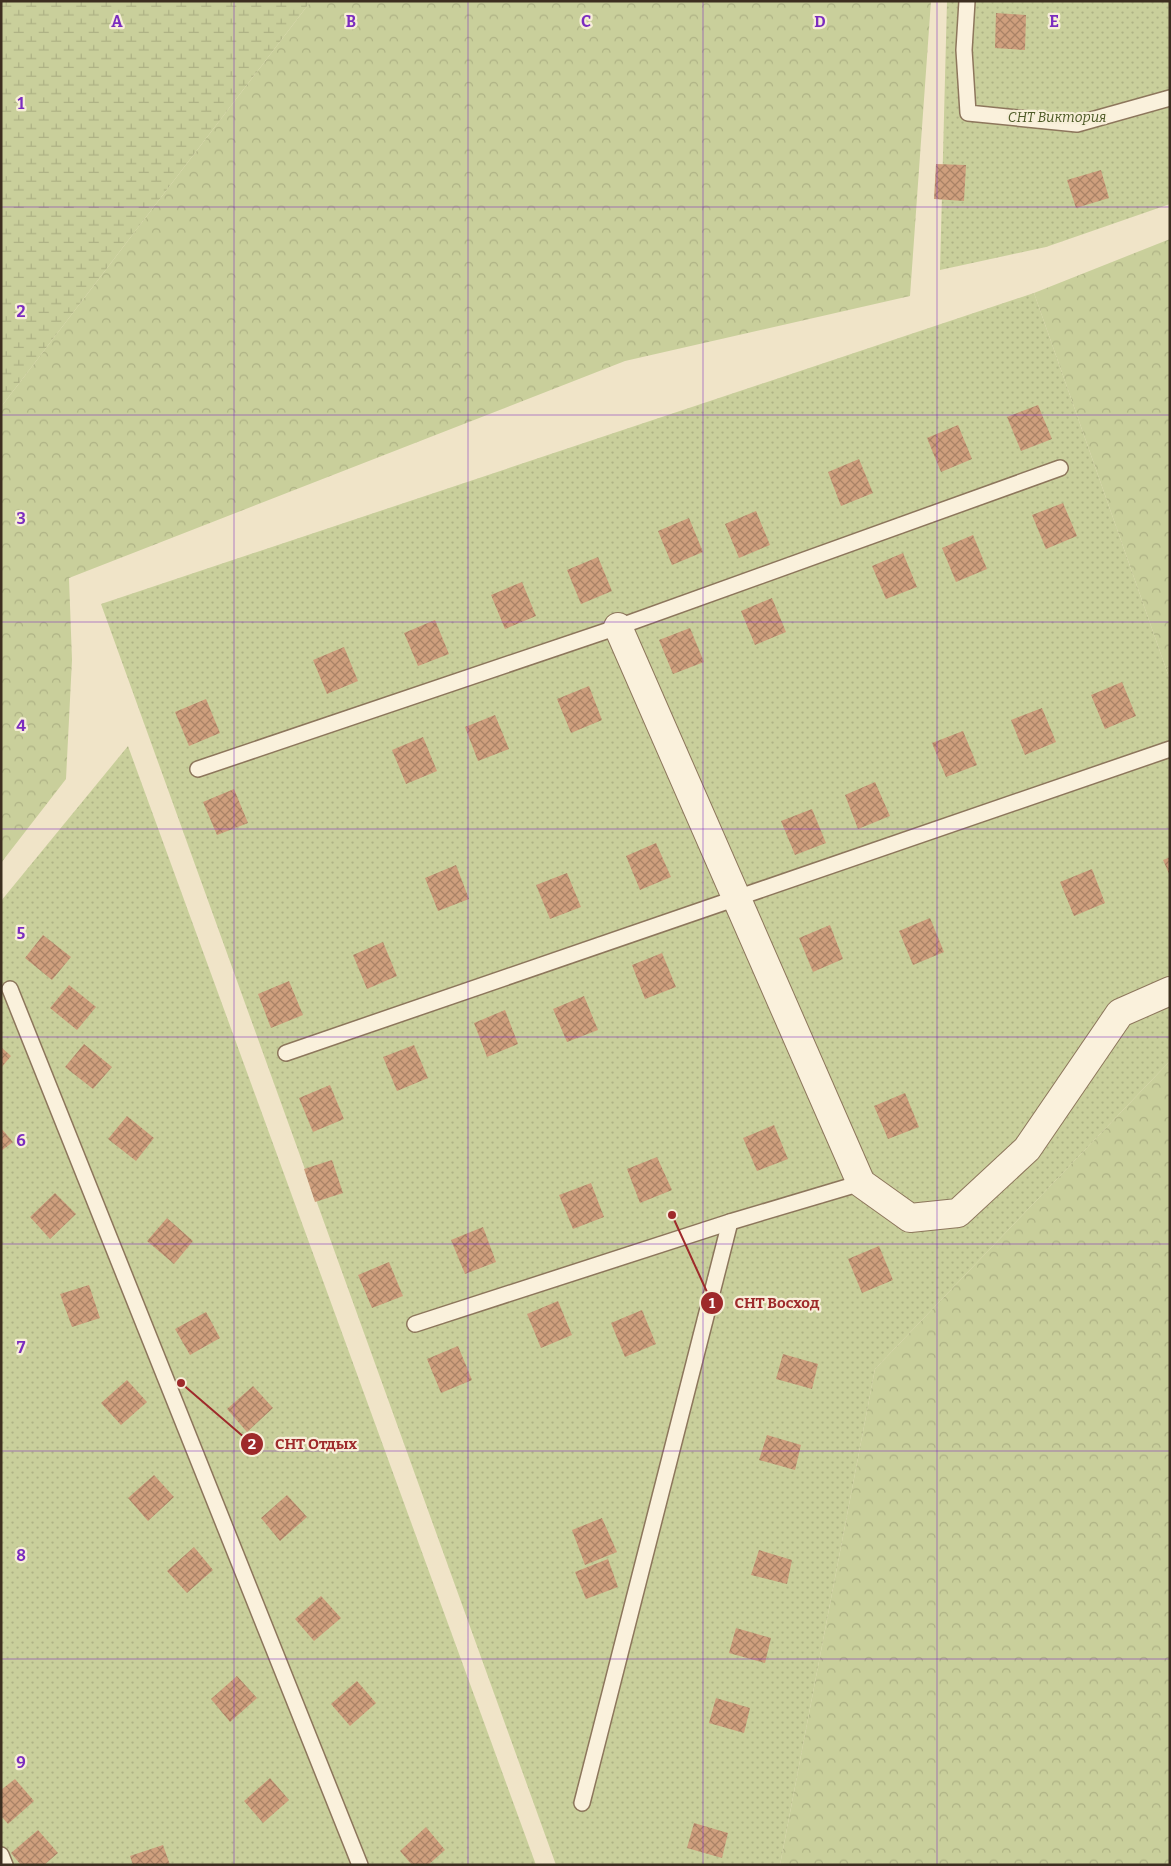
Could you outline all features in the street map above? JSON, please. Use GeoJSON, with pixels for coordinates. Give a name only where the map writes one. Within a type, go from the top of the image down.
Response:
{"type":"FeatureCollection","features":[{"type":"Feature","properties":{"kind":"street"},"geometry":{"type":"LineString","coordinates":[[618,627],[861,1183],[910,1218],[958,1213],[1027,1149],[1120,1013],[1170,991]]}},
{"type":"Feature","properties":{"kind":"lane"},"geometry":{"type":"LineString","coordinates":[[966,1],[964,50],[968,113],[1077,124],[1170,98]]}},
{"type":"Feature","properties":{"kind":"lane"},"geometry":{"type":"LineString","coordinates":[[198,770],[618,627],[1060,468]]}},
{"type":"Feature","properties":{"kind":"lane"},"geometry":{"type":"LineString","coordinates":[[286,1053],[1170,749]]}},
{"type":"Feature","properties":{"kind":"lane"},"geometry":{"type":"LineString","coordinates":[[10,989],[360,1865]]}},
{"type":"Feature","properties":{"kind":"lane"},"geometry":{"type":"LineString","coordinates":[[415,1324],[730,1222],[861,1183]]}},
{"type":"Feature","properties":{"kind":"lane"},"geometry":{"type":"LineString","coordinates":[[582,1803],[730,1222]]}},
{"type":"Feature","properties":{"kind":"lane"},"geometry":{"type":"LineString","coordinates":[[1,1855],[5,1865]]}},
{"type":"Feature","properties":{"kind":"green space"},"geometry":{"type":"Polygon","coordinates":[[[1,1],[311,1],[1,407],[1,1]]]}},
{"type":"Feature","properties":{"kind":"green space"},"geometry":{"type":"Polygon","coordinates":[[[311,1],[931,1],[910,296],[625,361],[69,578],[72,660],[66,779],[1,863],[1,407],[311,1]]]}},
{"type":"Feature","properties":{"kind":"green space","name":"СНТ Виктория"},"geometry":{"type":"Polygon","coordinates":[[[947,1],[1170,1],[1170,204],[1046,247],[940,270],[947,1]]]}},
{"type":"Feature","properties":{"kind":"green space"},"geometry":{"type":"Polygon","coordinates":[[[1170,239],[1170,680],[1034,293],[1170,239]]]}},
{"type":"Feature","properties":{"kind":"green space"},"geometry":{"type":"Polygon","coordinates":[[[1034,293],[1170,680],[1170,1061],[875,1369],[780,1865],[556,1865],[101,604],[1034,293]]]}},
{"type":"Feature","properties":{"kind":"green space"},"geometry":{"type":"Polygon","coordinates":[[[128,746],[536,1865],[1,1865],[1,901],[128,746]]]}},
{"type":"Feature","properties":{"kind":"green space"},"geometry":{"type":"Polygon","coordinates":[[[1170,1061],[1170,1865],[780,1865],[875,1369],[1170,1061]]]}},
{"type":"Feature","properties":{"kind":"building"},"geometry":{"type":"Polygon","coordinates":[[[996,13],[1026,15],[1025,50],[995,48],[996,13]]]}},
{"type":"Feature","properties":{"kind":"building"},"geometry":{"type":"Polygon","coordinates":[[[936,164],[966,165],[964,201],[934,199],[936,164]]]}},
{"type":"Feature","properties":{"kind":"building"},"geometry":{"type":"Polygon","coordinates":[[[1101,170],[1109,198],[1076,208],[1067,180],[1101,170]]]}},
{"type":"Feature","properties":{"kind":"building"},"geometry":{"type":"Polygon","coordinates":[[[1038,405],[1052,439],[1021,451],[1007,417],[1038,405]]]}},
{"type":"Feature","properties":{"kind":"building"},"geometry":{"type":"Polygon","coordinates":[[[958,425],[972,459],[941,472],[927,438],[958,425]]]}},
{"type":"Feature","properties":{"kind":"building"},"geometry":{"type":"Polygon","coordinates":[[[859,459],[873,493],[841,506],[828,472],[859,459]]]}},
{"type":"Feature","properties":{"kind":"building"},"geometry":{"type":"Polygon","coordinates":[[[1063,503],[1077,536],[1046,549],[1032,515],[1063,503]]]}},
{"type":"Feature","properties":{"kind":"building"},"geometry":{"type":"Polygon","coordinates":[[[756,511],[770,545],[739,558],[725,524],[756,511]]]}},
{"type":"Feature","properties":{"kind":"building"},"geometry":{"type":"Polygon","coordinates":[[[689,518],[703,552],[672,565],[658,531],[689,518]]]}},
{"type":"Feature","properties":{"kind":"building"},"geometry":{"type":"Polygon","coordinates":[[[973,535],[987,569],[956,582],[942,548],[973,535]]]}},
{"type":"Feature","properties":{"kind":"building"},"geometry":{"type":"Polygon","coordinates":[[[903,553],[917,587],[886,599],[872,566],[903,553]]]}},
{"type":"Feature","properties":{"kind":"building"},"geometry":{"type":"Polygon","coordinates":[[[598,557],[612,591],[581,604],[567,570],[598,557]]]}},
{"type":"Feature","properties":{"kind":"building"},"geometry":{"type":"Polygon","coordinates":[[[522,582],[536,616],[505,629],[491,595],[522,582]]]}},
{"type":"Feature","properties":{"kind":"building"},"geometry":{"type":"Polygon","coordinates":[[[772,598],[786,632],[755,645],[741,611],[772,598]]]}},
{"type":"Feature","properties":{"kind":"building"},"geometry":{"type":"Polygon","coordinates":[[[435,620],[449,654],[418,666],[404,633],[435,620]]]}},
{"type":"Feature","properties":{"kind":"building"},"geometry":{"type":"Polygon","coordinates":[[[690,628],[704,662],[673,674],[659,640],[690,628]]]}},
{"type":"Feature","properties":{"kind":"building"},"geometry":{"type":"Polygon","coordinates":[[[344,647],[358,681],[327,694],[313,660],[344,647]]]}},
{"type":"Feature","properties":{"kind":"building"},"geometry":{"type":"Polygon","coordinates":[[[1122,682],[1136,716],[1105,729],[1091,695],[1122,682]]]}},
{"type":"Feature","properties":{"kind":"building"},"geometry":{"type":"Polygon","coordinates":[[[589,686],[602,720],[571,733],[557,699],[589,686]]]}},
{"type":"Feature","properties":{"kind":"building"},"geometry":{"type":"Polygon","coordinates":[[[206,699],[220,733],[189,746],[175,712],[206,699]]]}},
{"type":"Feature","properties":{"kind":"building"},"geometry":{"type":"Polygon","coordinates":[[[1042,708],[1056,742],[1025,755],[1011,720],[1042,708]]]}},
{"type":"Feature","properties":{"kind":"building"},"geometry":{"type":"Polygon","coordinates":[[[495,715],[509,749],[478,761],[465,727],[495,715]]]}},
{"type":"Feature","properties":{"kind":"building"},"geometry":{"type":"Polygon","coordinates":[[[963,731],[977,765],[946,777],[932,743],[963,731]]]}},
{"type":"Feature","properties":{"kind":"building"},"geometry":{"type":"Polygon","coordinates":[[[423,737],[437,771],[406,784],[392,750],[423,737]]]}},
{"type":"Feature","properties":{"kind":"building"},"geometry":{"type":"Polygon","coordinates":[[[875,782],[890,816],[858,829],[845,795],[875,782]]]}},
{"type":"Feature","properties":{"kind":"building"},"geometry":{"type":"Polygon","coordinates":[[[234,789],[248,823],[217,835],[203,802],[234,789]]]}},
{"type":"Feature","properties":{"kind":"building"},"geometry":{"type":"Polygon","coordinates":[[[812,809],[826,843],[795,855],[781,821],[812,809]]]}},
{"type":"Feature","properties":{"kind":"building"},"geometry":{"type":"Polygon","coordinates":[[[656,843],[671,877],[640,890],[626,856],[656,843]]]}},
{"type":"Feature","properties":{"kind":"building"},"geometry":{"type":"Polygon","coordinates":[[[1170,857],[1170,876],[1163,860],[1170,857]]]}},
{"type":"Feature","properties":{"kind":"building"},"geometry":{"type":"Polygon","coordinates":[[[456,865],[469,899],[438,911],[425,878],[456,865]]]}},
{"type":"Feature","properties":{"kind":"building"},"geometry":{"type":"Polygon","coordinates":[[[1092,869],[1105,903],[1074,916],[1060,882],[1092,869]]]}},
{"type":"Feature","properties":{"kind":"building"},"geometry":{"type":"Polygon","coordinates":[[[567,873],[581,907],[550,919],[536,885],[567,873]]]}},
{"type":"Feature","properties":{"kind":"building"},"geometry":{"type":"Polygon","coordinates":[[[930,918],[944,952],[913,965],[899,931],[930,918]]]}},
{"type":"Feature","properties":{"kind":"building"},"geometry":{"type":"Polygon","coordinates":[[[830,925],[843,959],[813,972],[799,938],[830,925]]]}},
{"type":"Feature","properties":{"kind":"building"},"geometry":{"type":"Polygon","coordinates":[[[43,935],[71,957],[52,980],[25,958],[43,935]]]}},
{"type":"Feature","properties":{"kind":"building"},"geometry":{"type":"Polygon","coordinates":[[[383,942],[397,976],[367,989],[353,955],[383,942]]]}},
{"type":"Feature","properties":{"kind":"building"},"geometry":{"type":"Polygon","coordinates":[[[662,953],[676,987],[645,999],[632,965],[662,953]]]}},
{"type":"Feature","properties":{"kind":"building"},"geometry":{"type":"Polygon","coordinates":[[[289,981],[303,1015],[271,1028],[258,994],[289,981]]]}},
{"type":"Feature","properties":{"kind":"building"},"geometry":{"type":"Polygon","coordinates":[[[69,985],[96,1007],[77,1030],[50,1008],[69,985]]]}},
{"type":"Feature","properties":{"kind":"building"},"geometry":{"type":"Polygon","coordinates":[[[584,996],[598,1030],[567,1042],[553,1009],[584,996]]]}},
{"type":"Feature","properties":{"kind":"building"},"geometry":{"type":"Polygon","coordinates":[[[505,1010],[518,1044],[487,1057],[474,1023],[505,1010]]]}},
{"type":"Feature","properties":{"kind":"building"},"geometry":{"type":"Polygon","coordinates":[[[84,1044],[112,1067],[93,1089],[65,1067],[84,1044]]]}},
{"type":"Feature","properties":{"kind":"building"},"geometry":{"type":"Polygon","coordinates":[[[414,1045],[428,1078],[397,1091],[383,1057],[414,1045]]]}},
{"type":"Feature","properties":{"kind":"building"},"geometry":{"type":"Polygon","coordinates":[[[1,1047],[11,1056],[1,1068],[1,1047]]]}},
{"type":"Feature","properties":{"kind":"building"},"geometry":{"type":"Polygon","coordinates":[[[330,1085],[344,1119],[313,1132],[299,1098],[330,1085]]]}},
{"type":"Feature","properties":{"kind":"building"},"geometry":{"type":"Polygon","coordinates":[[[905,1093],[919,1127],[888,1139],[874,1106],[905,1093]]]}},
{"type":"Feature","properties":{"kind":"building"},"geometry":{"type":"Polygon","coordinates":[[[127,1116],[154,1138],[136,1161],[108,1139],[127,1116]]]}},
{"type":"Feature","properties":{"kind":"building"},"geometry":{"type":"Polygon","coordinates":[[[774,1125],[788,1159],[757,1171],[743,1138],[774,1125]]]}},
{"type":"Feature","properties":{"kind":"building"},"geometry":{"type":"Polygon","coordinates":[[[1,1128],[13,1142],[1,1151],[1,1128]]]}},
{"type":"Feature","properties":{"kind":"building"},"geometry":{"type":"Polygon","coordinates":[[[657,1157],[672,1190],[640,1203],[627,1169],[657,1157]]]}},
{"type":"Feature","properties":{"kind":"building"},"geometry":{"type":"Polygon","coordinates":[[[332,1160],[343,1193],[315,1202],[304,1169],[332,1160]]]}},
{"type":"Feature","properties":{"kind":"building"},"geometry":{"type":"Polygon","coordinates":[[[591,1183],[604,1217],[573,1229],[559,1195],[591,1183]]]}},
{"type":"Feature","properties":{"kind":"building"},"geometry":{"type":"Polygon","coordinates":[[[55,1193],[76,1214],[50,1239],[30,1217],[55,1193]]]}},
{"type":"Feature","properties":{"kind":"building"},"geometry":{"type":"Polygon","coordinates":[[[167,1218],[193,1241],[174,1264],[147,1241],[167,1218]]]}},
{"type":"Feature","properties":{"kind":"building"},"geometry":{"type":"Polygon","coordinates":[[[483,1227],[496,1262],[465,1274],[451,1240],[483,1227]]]}},
{"type":"Feature","properties":{"kind":"building"},"geometry":{"type":"Polygon","coordinates":[[[879,1246],[893,1280],[862,1293],[848,1259],[879,1246]]]}},
{"type":"Feature","properties":{"kind":"building"},"geometry":{"type":"Polygon","coordinates":[[[389,1262],[403,1296],[372,1308],[358,1275],[389,1262]]]}},
{"type":"Feature","properties":{"kind":"building"},"geometry":{"type":"Polygon","coordinates":[[[89,1285],[100,1318],[72,1327],[60,1294],[89,1285]]]}},
{"type":"Feature","properties":{"kind":"building"},"geometry":{"type":"Polygon","coordinates":[[[558,1301],[572,1335],[541,1348],[527,1314],[558,1301]]]}},
{"type":"Feature","properties":{"kind":"building"},"geometry":{"type":"Polygon","coordinates":[[[642,1310],[656,1344],[625,1357],[611,1323],[642,1310]]]}},
{"type":"Feature","properties":{"kind":"building"},"geometry":{"type":"Polygon","coordinates":[[[206,1312],[220,1338],[190,1355],[175,1329],[206,1312]]]}},
{"type":"Feature","properties":{"kind":"building"},"geometry":{"type":"Polygon","coordinates":[[[458,1346],[472,1380],[441,1393],[427,1359],[458,1346]]]}},
{"type":"Feature","properties":{"kind":"building"},"geometry":{"type":"Polygon","coordinates":[[[783,1354],[818,1364],[812,1389],[776,1379],[783,1354]]]}},
{"type":"Feature","properties":{"kind":"building"},"geometry":{"type":"Polygon","coordinates":[[[127,1380],[147,1402],[121,1425],[101,1403],[127,1380]]]}},
{"type":"Feature","properties":{"kind":"building"},"geometry":{"type":"Polygon","coordinates":[[[253,1386],[273,1408],[247,1432],[227,1409],[253,1386]]]}},
{"type":"Feature","properties":{"kind":"building"},"geometry":{"type":"Polygon","coordinates":[[[767,1435],[801,1445],[795,1470],[759,1460],[767,1435]]]}},
{"type":"Feature","properties":{"kind":"building"},"geometry":{"type":"Polygon","coordinates":[[[154,1475],[174,1497],[148,1521],[128,1498],[154,1475]]]}},
{"type":"Feature","properties":{"kind":"building"},"geometry":{"type":"Polygon","coordinates":[[[287,1495],[307,1517],[280,1541],[261,1518],[287,1495]]]}},
{"type":"Feature","properties":{"kind":"building"},"geometry":{"type":"Polygon","coordinates":[[[602,1518],[617,1552],[585,1565],[572,1530],[602,1518]]]}},
{"type":"Feature","properties":{"kind":"building"},"geometry":{"type":"Polygon","coordinates":[[[194,1547],[213,1570],[187,1593],[167,1571],[194,1547]]]}},
{"type":"Feature","properties":{"kind":"building"},"geometry":{"type":"Polygon","coordinates":[[[759,1550],[792,1560],[787,1584],[751,1575],[759,1550]]]}},
{"type":"Feature","properties":{"kind":"building"},"geometry":{"type":"Polygon","coordinates":[[[608,1559],[618,1587],[586,1599],[575,1572],[608,1559]]]}},
{"type":"Feature","properties":{"kind":"building"},"geometry":{"type":"Polygon","coordinates":[[[321,1596],[341,1618],[314,1641],[295,1619],[321,1596]]]}},
{"type":"Feature","properties":{"kind":"building"},"geometry":{"type":"Polygon","coordinates":[[[736,1628],[771,1638],[765,1663],[729,1653],[736,1628]]]}},
{"type":"Feature","properties":{"kind":"building"},"geometry":{"type":"Polygon","coordinates":[[[237,1676],[257,1698],[230,1722],[211,1699],[237,1676]]]}},
{"type":"Feature","properties":{"kind":"building"},"geometry":{"type":"Polygon","coordinates":[[[357,1681],[376,1703],[350,1726],[331,1704],[357,1681]]]}},
{"type":"Feature","properties":{"kind":"building"},"geometry":{"type":"Polygon","coordinates":[[[716,1698],[750,1708],[744,1733],[709,1723],[716,1698]]]}},
{"type":"Feature","properties":{"kind":"building"},"geometry":{"type":"Polygon","coordinates":[[[270,1778],[289,1800],[263,1823],[244,1801],[270,1778]]]}},
{"type":"Feature","properties":{"kind":"building"},"geometry":{"type":"Polygon","coordinates":[[[15,1779],[34,1801],[8,1824],[1,1816],[1,1790],[15,1779]]]}},
{"type":"Feature","properties":{"kind":"building"},"geometry":{"type":"Polygon","coordinates":[[[694,1823],[728,1833],[722,1858],[687,1848],[694,1823]]]}},
{"type":"Feature","properties":{"kind":"building"},"geometry":{"type":"Polygon","coordinates":[[[426,1827],[445,1850],[428,1865],[412,1865],[400,1851],[426,1827]]]}},
{"type":"Feature","properties":{"kind":"building"},"geometry":{"type":"Polygon","coordinates":[[[38,1830],[58,1853],[44,1865],[21,1865],[11,1853],[38,1830]]]}},
{"type":"Feature","properties":{"kind":"building"},"geometry":{"type":"Polygon","coordinates":[[[163,1845],[170,1865],[133,1865],[130,1856],[163,1845]]]}},
{"type":"Feature","properties":{"kind":"place","name":"СНТ Восход"},"geometry":{"type":"Point","coordinates":[672,1215]}},
{"type":"Feature","properties":{"kind":"place","name":"СНТ Отдых"},"geometry":{"type":"Point","coordinates":[181,1383]}}]}
